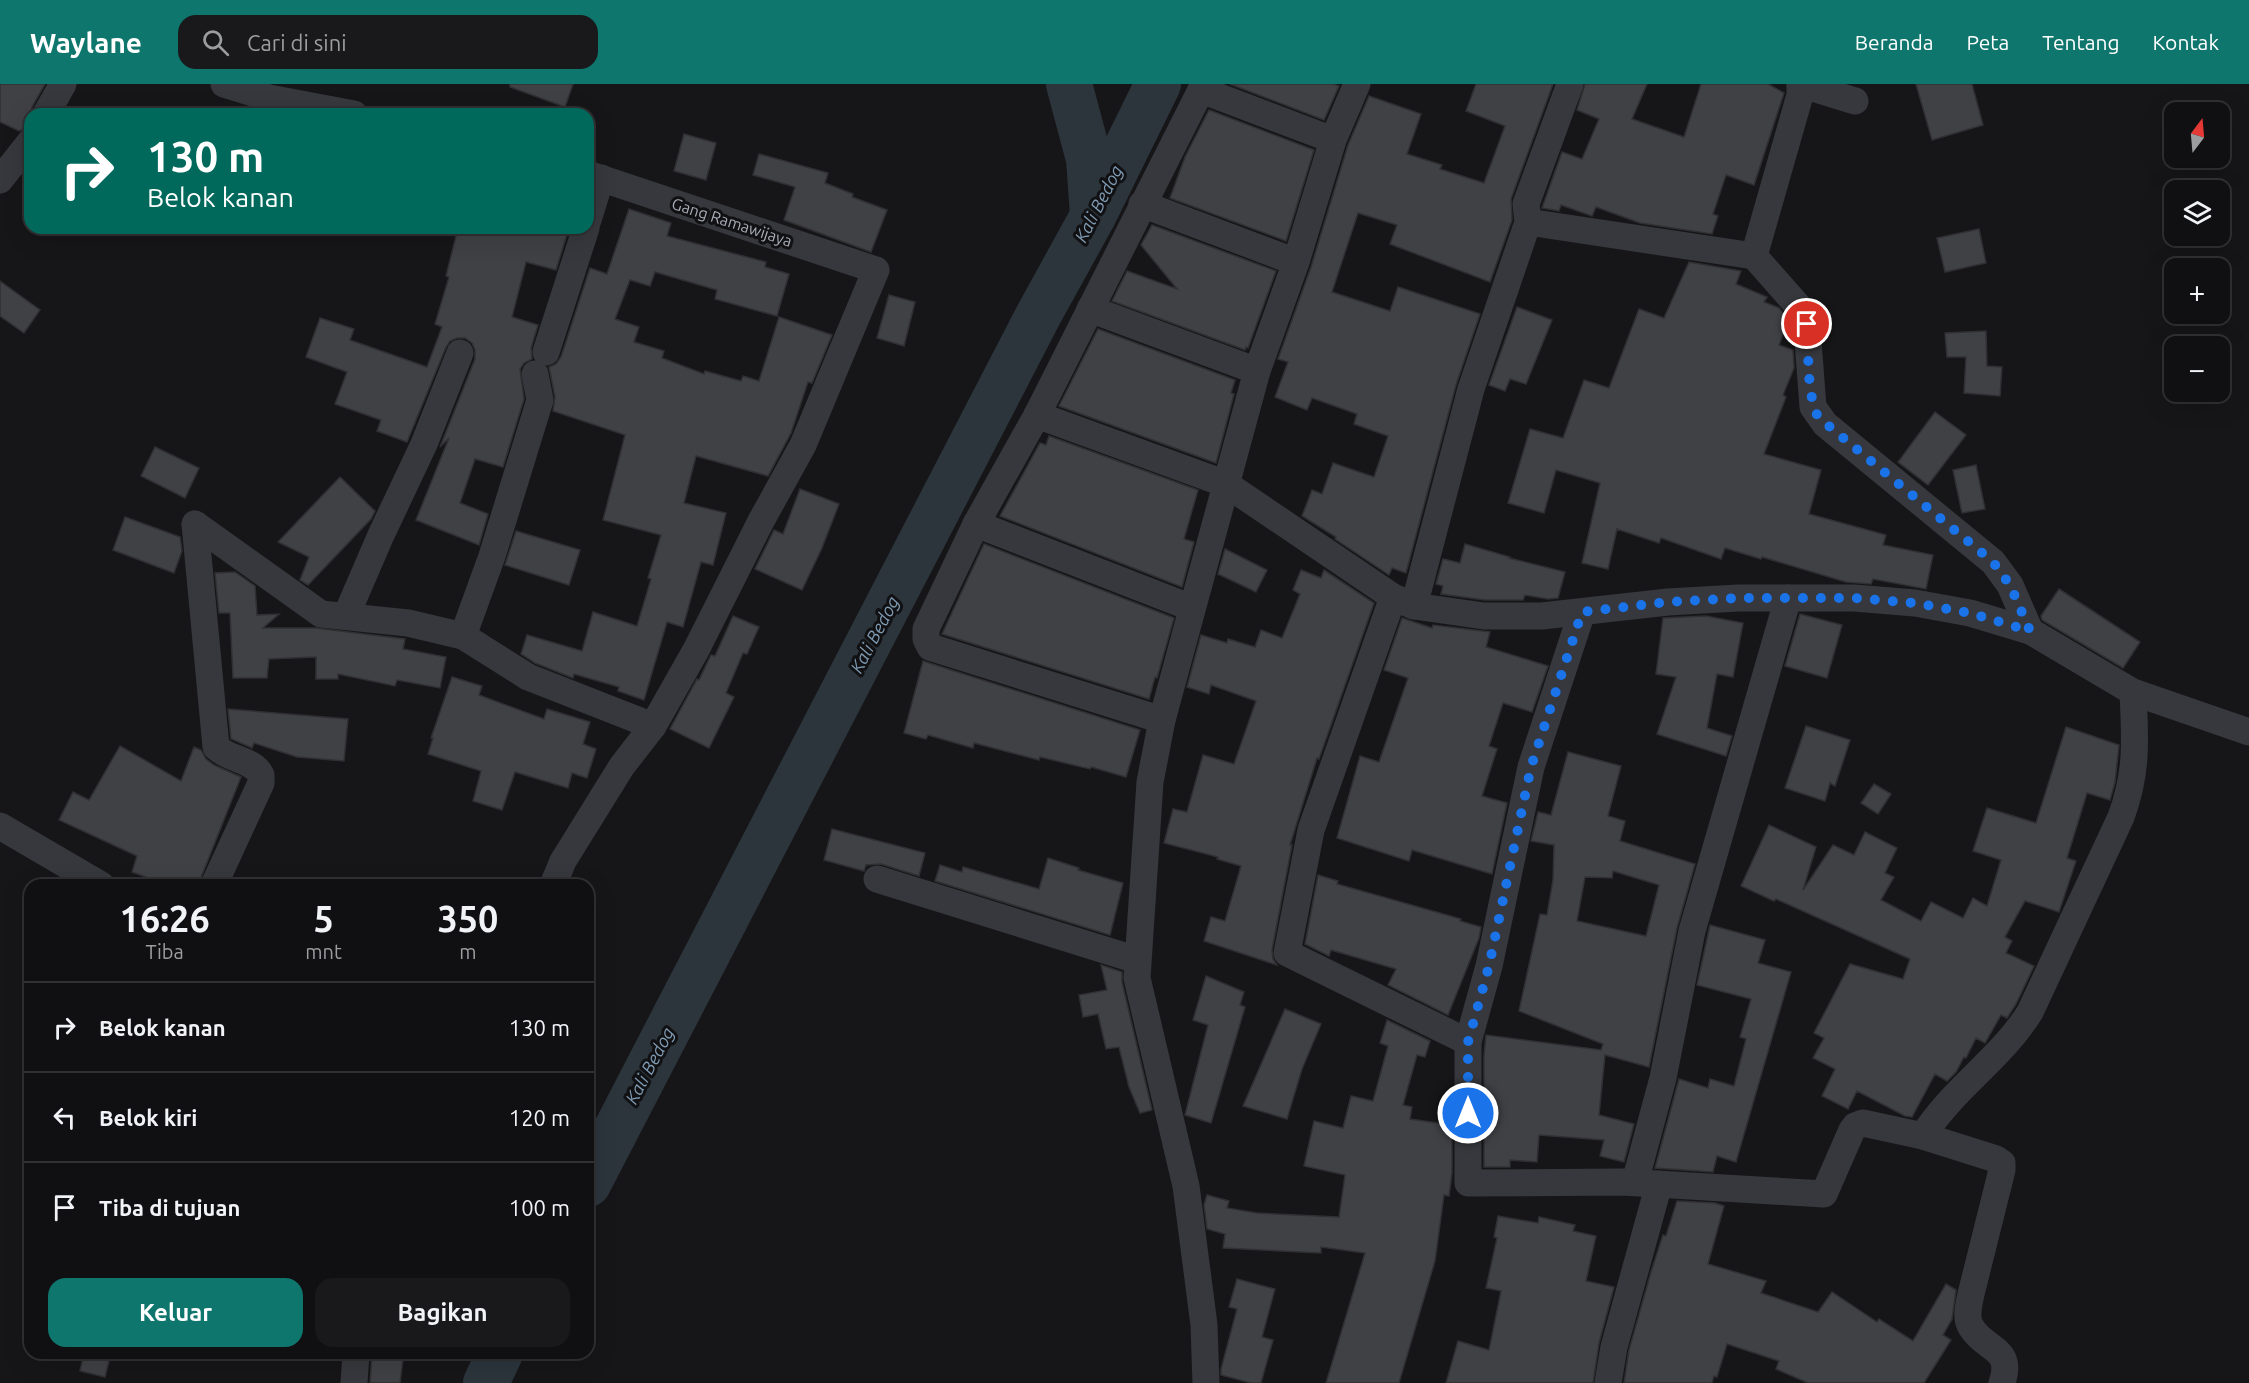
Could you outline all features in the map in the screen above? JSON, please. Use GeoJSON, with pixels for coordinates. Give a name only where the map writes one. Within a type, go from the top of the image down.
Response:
{"type":"FeatureCollection","features":[{"type":"Feature","properties":{"kind":"street"},"geometry":{"type":"LineString","coordinates":[[49,108],[63,84]]}},
{"type":"Feature","properties":{"kind":"street"},"geometry":{"type":"LineString","coordinates":[[224,84],[269,98],[322,108]]}},
{"type":"Feature","properties":{"kind":"street"},"geometry":{"type":"LineString","coordinates":[[1206,1383],[1204,1325],[1186,1186],[1137,978],[1150,782],[1162,720],[1257,371],[1296,262],[1334,140],[1357,84]]}},
{"type":"Feature","properties":{"kind":"street"},"geometry":{"type":"LineString","coordinates":[[1468,1042],[1287,953],[1311,830],[1403,602],[1471,389],[1528,222],[1526,204],[1570,84]]}},
{"type":"Feature","properties":{"kind":"street"},"geometry":{"type":"LineString","coordinates":[[1754,256],[1800,95],[1800,84],[1856,101]]}},
{"type":"Feature","properties":{"kind":"street"},"geometry":{"type":"LineString","coordinates":[[1162,720],[930,647],[926,639],[926,629],[976,524],[1037,415],[1202,87],[1334,140]]}},
{"type":"Feature","properties":{"kind":"street"},"geometry":{"type":"LineString","coordinates":[[0,180],[24,150]]}},
{"type":"Feature","properties":{"kind":"street","name":"Gang Ramawijaya"},"geometry":{"type":"LineString","coordinates":[[595,176],[876,270],[803,445],[761,521],[696,650],[653,726]]}},
{"type":"Feature","properties":{"kind":"street"},"geometry":{"type":"LineString","coordinates":[[1142,204],[1296,262]]}},
{"type":"Feature","properties":{"kind":"street"},"geometry":{"type":"LineString","coordinates":[[1528,222],[1754,256],[1806,315],[1813,407],[1818,417],[1993,562],[2010,585],[2030,631]]}},
{"type":"Feature","properties":{"kind":"street"},"geometry":{"type":"LineString","coordinates":[[463,636],[492,556],[540,400],[540,363],[583,234]]}},
{"type":"Feature","properties":{"kind":"street"},"geometry":{"type":"LineString","coordinates":[[1090,309],[1257,371]]}},
{"type":"Feature","properties":{"kind":"street"},"geometry":{"type":"LineString","coordinates":[[346,616],[424,444],[460,353]]}},
{"type":"Feature","properties":{"kind":"street"},"geometry":{"type":"LineString","coordinates":[[1037,415],[1226,484],[1403,602],[1484,616],[1542,616],[1668,602],[1738,598],[1854,598],[1915,603],[1970,613],[2030,631],[2133,692],[2249,732]]}},
{"type":"Feature","properties":{"kind":"street"},"geometry":{"type":"LineString","coordinates":[[217,879],[261,783],[261,775],[253,765],[224,755],[216,747],[195,524],[321,614],[408,623],[463,636],[528,677],[653,726],[622,766],[562,861],[555,879]]}},
{"type":"Feature","properties":{"kind":"street"},"geometry":{"type":"LineString","coordinates":[[976,524],[1192,608]]}},
{"type":"Feature","properties":{"kind":"street"},"geometry":{"type":"LineString","coordinates":[[1608,1383],[1647,1183],[1692,931],[1788,598]]}},
{"type":"Feature","properties":{"kind":"street"},"geometry":{"type":"LineString","coordinates":[[1582,612],[1531,767],[1489,966],[1468,1042],[1468,1183],[1647,1183],[1824,1194],[1855,1126],[1863,1123],[1923,1137],[1996,1159],[2002,1163],[2002,1170],[1968,1313],[1971,1328],[2003,1358],[2006,1369],[2002,1383]]}},
{"type":"Feature","properties":{"kind":"street"},"geometry":{"type":"LineString","coordinates":[[1923,1137],[1939,1112],[2013,1036],[2030,1012],[2130,793],[2135,758],[2133,692]]}},
{"type":"Feature","properties":{"kind":"street"},"geometry":{"type":"LineString","coordinates":[[0,826],[91,879]]}},
{"type":"Feature","properties":{"kind":"street"},"geometry":{"type":"LineString","coordinates":[[877,879],[1137,960]]}},
{"type":"Feature","properties":{"kind":"street"},"geometry":{"type":"LineString","coordinates":[[354,1383],[356,1359]]}},
{"type":"Feature","properties":{"kind":"building"},"geometry":{"type":"Polygon","coordinates":[[[0,84],[45,84],[32,108],[24,108],[24,129],[19,131],[0,122],[0,84]]]}},
{"type":"Feature","properties":{"kind":"building"},"geometry":{"type":"Polygon","coordinates":[[[510,84],[573,84],[565,107],[510,87],[510,84]]]}},
{"type":"Feature","properties":{"kind":"building"},"geometry":{"type":"Polygon","coordinates":[[[1230,84],[1333,84],[1339,86],[1324,120],[1230,84]]]}},
{"type":"Feature","properties":{"kind":"building"},"geometry":{"type":"Polygon","coordinates":[[[1476,84],[1553,84],[1511,199],[1512,220],[1490,282],[1390,244],[1397,225],[1358,213],[1332,292],[1390,311],[1398,287],[1480,314],[1456,385],[1406,573],[1392,568],[1389,575],[1302,516],[1312,490],[1322,494],[1333,463],[1374,477],[1388,436],[1354,424],[1357,414],[1312,398],[1307,410],[1275,397],[1288,362],[1278,359],[1311,267],[1348,145],[1369,96],[1421,114],[1407,154],[1442,165],[1440,169],[1484,183],[1505,126],[1466,111],[1476,84]]]}},
{"type":"Feature","properties":{"kind":"building"},"geometry":{"type":"Polygon","coordinates":[[[1585,84],[1647,84],[1632,119],[1684,137],[1701,84],[1768,84],[1784,93],[1754,185],[1726,175],[1713,214],[1718,216],[1712,234],[1640,223],[1596,207],[1592,216],[1561,205],[1559,211],[1542,208],[1562,152],[1582,159],[1599,119],[1577,110],[1585,84]]]}},
{"type":"Feature","properties":{"kind":"building"},"geometry":{"type":"Polygon","coordinates":[[[1916,84],[1972,84],[1983,125],[1932,140],[1916,84]]]}},
{"type":"Feature","properties":{"kind":"building"},"geometry":{"type":"Polygon","coordinates":[[[1209,110],[1314,150],[1286,241],[1170,198],[1185,157],[1209,110]]]}},
{"type":"Feature","properties":{"kind":"building"},"geometry":{"type":"Polygon","coordinates":[[[684,134],[716,143],[706,180],[674,171],[684,134]]]}},
{"type":"Feature","properties":{"kind":"building"},"geometry":{"type":"Polygon","coordinates":[[[759,154],[828,173],[825,183],[853,194],[852,197],[887,210],[871,252],[784,220],[795,187],[753,175],[759,154]]]}},
{"type":"Feature","properties":{"kind":"building"},"geometry":{"type":"Polygon","coordinates":[[[629,209],[671,223],[667,236],[766,262],[765,267],[789,274],[777,316],[715,299],[717,290],[655,272],[650,286],[630,280],[615,319],[639,327],[634,342],[664,351],[662,358],[704,374],[705,371],[741,381],[743,376],[759,381],[779,317],[832,335],[812,383],[808,382],[791,433],[768,476],[696,456],[684,503],[726,513],[713,565],[701,562],[683,627],[667,622],[644,700],[618,691],[619,687],[574,674],[573,678],[535,663],[521,654],[527,635],[582,651],[593,612],[637,626],[651,579],[648,578],[661,535],[603,520],[625,435],[553,411],[555,397],[549,367],[556,364],[561,357],[590,268],[607,274],[629,209]]]}},
{"type":"Feature","properties":{"kind":"building"},"geometry":{"type":"Polygon","coordinates":[[[1152,225],[1276,271],[1248,348],[1246,347],[1245,350],[1112,301],[1127,271],[1177,289],[1141,245],[1152,225]]]}},
{"type":"Feature","properties":{"kind":"building"},"geometry":{"type":"Polygon","coordinates":[[[1979,229],[1986,263],[1945,272],[1937,238],[1979,229]]]}},
{"type":"Feature","properties":{"kind":"building"},"geometry":{"type":"Polygon","coordinates":[[[456,234],[567,234],[556,270],[526,262],[512,317],[538,325],[531,348],[532,359],[524,363],[520,369],[524,399],[503,467],[475,459],[460,503],[488,514],[479,545],[416,520],[449,438],[440,447],[475,359],[472,343],[465,338],[457,338],[450,341],[446,347],[407,442],[377,431],[381,420],[335,404],[347,372],[306,357],[320,318],[354,329],[350,340],[427,367],[442,327],[435,324],[449,277],[446,276],[456,234]]]}},
{"type":"Feature","properties":{"kind":"building"},"geometry":{"type":"Polygon","coordinates":[[[1689,262],[1741,271],[1736,284],[1767,297],[1764,302],[1779,308],[1789,320],[1779,345],[1793,350],[1794,368],[1783,395],[1786,397],[1764,454],[1821,470],[1809,514],[1886,535],[1883,545],[1933,555],[1926,589],[1873,579],[1871,584],[1846,582],[1725,548],[1721,559],[1661,538],[1659,543],[1617,529],[1608,569],[1582,563],[1600,483],[1556,470],[1544,513],[1508,503],[1530,429],[1563,438],[1584,380],[1609,388],[1639,309],[1664,318],[1689,262]]]}},
{"type":"Feature","properties":{"kind":"building"},"geometry":{"type":"Polygon","coordinates":[[[0,281],[40,310],[24,333],[0,316],[0,281]]]}},
{"type":"Feature","properties":{"kind":"building"},"geometry":{"type":"Polygon","coordinates":[[[889,295],[915,302],[904,346],[877,338],[889,295]]]}},
{"type":"Feature","properties":{"kind":"building"},"geometry":{"type":"Polygon","coordinates":[[[1517,307],[1552,320],[1526,384],[1510,379],[1505,391],[1489,385],[1517,307]]]}},
{"type":"Feature","properties":{"kind":"building"},"geometry":{"type":"Polygon","coordinates":[[[1098,329],[1235,380],[1231,393],[1234,394],[1216,463],[1059,406],[1098,329]]]}},
{"type":"Feature","properties":{"kind":"building"},"geometry":{"type":"Polygon","coordinates":[[[1986,331],[1987,366],[2002,367],[2000,396],[1964,393],[1966,357],[1947,357],[1945,333],[1986,331]]]}},
{"type":"Feature","properties":{"kind":"building"},"geometry":{"type":"Polygon","coordinates":[[[1935,412],[1966,435],[1928,485],[1898,462],[1935,412]]]}},
{"type":"Feature","properties":{"kind":"building"},"geometry":{"type":"Polygon","coordinates":[[[1049,436],[1198,490],[1184,539],[1194,542],[1182,587],[1000,516],[1040,443],[1046,445],[1049,436]]]}},
{"type":"Feature","properties":{"kind":"building"},"geometry":{"type":"Polygon","coordinates":[[[155,447],[199,468],[185,498],[141,476],[155,447]]]}},
{"type":"Feature","properties":{"kind":"building"},"geometry":{"type":"Polygon","coordinates":[[[1976,465],[1985,509],[1962,513],[1953,470],[1976,465]]]}},
{"type":"Feature","properties":{"kind":"building"},"geometry":{"type":"Polygon","coordinates":[[[340,477],[375,511],[371,519],[308,585],[300,580],[309,557],[278,542],[340,477]]]}},
{"type":"Feature","properties":{"kind":"building"},"geometry":{"type":"Polygon","coordinates":[[[800,489],[839,504],[802,590],[755,569],[774,530],[783,534],[800,489]]]}},
{"type":"Feature","properties":{"kind":"building"},"geometry":{"type":"Polygon","coordinates":[[[125,517],[180,537],[182,551],[174,573],[113,550],[125,517]]]}},
{"type":"Feature","properties":{"kind":"building"},"geometry":{"type":"Polygon","coordinates":[[[516,531],[580,550],[569,585],[505,565],[516,531]]]}},
{"type":"Feature","properties":{"kind":"building"},"geometry":{"type":"Polygon","coordinates":[[[984,544],[1174,618],[1149,699],[942,634],[984,544]]]}},
{"type":"Feature","properties":{"kind":"building"},"geometry":{"type":"Polygon","coordinates":[[[1465,544],[1565,572],[1558,598],[1548,599],[1525,595],[1523,600],[1485,600],[1441,594],[1443,586],[1436,584],[1443,559],[1460,563],[1465,544]]]}},
{"type":"Feature","properties":{"kind":"building"},"geometry":{"type":"Polygon","coordinates":[[[1225,549],[1267,570],[1256,592],[1218,574],[1225,549]]]}},
{"type":"Feature","properties":{"kind":"building"},"geometry":{"type":"Polygon","coordinates":[[[1301,570],[1321,578],[1324,570],[1374,603],[1319,759],[1317,758],[1290,845],[1292,845],[1272,950],[1273,959],[1277,965],[1204,941],[1211,917],[1225,921],[1241,866],[1217,859],[1218,857],[1164,843],[1173,809],[1187,812],[1203,755],[1234,764],[1256,701],[1211,685],[1209,694],[1187,687],[1201,635],[1227,643],[1228,639],[1255,647],[1261,630],[1282,638],[1300,594],[1293,590],[1301,570]]]}},
{"type":"Feature","properties":{"kind":"building"},"geometry":{"type":"Polygon","coordinates":[[[235,572],[255,586],[257,615],[279,614],[263,628],[316,628],[405,639],[403,649],[446,657],[440,688],[397,680],[395,686],[338,674],[338,679],[316,679],[316,657],[269,659],[267,678],[233,678],[230,613],[219,613],[215,573],[235,572]]]}},
{"type":"Feature","properties":{"kind":"building"},"geometry":{"type":"Polygon","coordinates":[[[2059,589],[2140,642],[2123,668],[2042,620],[2041,616],[2059,589]]]}},
{"type":"Feature","properties":{"kind":"building"},"geometry":{"type":"Polygon","coordinates":[[[1800,614],[1842,625],[1827,678],[1785,666],[1800,614]]]}},
{"type":"Feature","properties":{"kind":"building"},"geometry":{"type":"Polygon","coordinates":[[[733,616],[759,627],[747,654],[743,653],[726,693],[734,697],[709,748],[670,729],[711,655],[715,656],[733,616]]]}},
{"type":"Feature","properties":{"kind":"building"},"geometry":{"type":"Polygon","coordinates":[[[1706,616],[1743,623],[1733,677],[1717,674],[1707,728],[1732,736],[1726,756],[1657,734],[1676,677],[1656,674],[1663,618],[1706,616]]]}},
{"type":"Feature","properties":{"kind":"building"},"geometry":{"type":"Polygon","coordinates":[[[1402,618],[1432,628],[1433,625],[1490,632],[1486,647],[1548,666],[1532,712],[1503,703],[1489,746],[1497,749],[1482,796],[1507,803],[1492,874],[1412,850],[1409,861],[1337,838],[1360,756],[1379,762],[1408,678],[1384,670],[1402,618]]]}},
{"type":"Feature","properties":{"kind":"building"},"geometry":{"type":"Polygon","coordinates":[[[923,661],[1140,730],[1126,777],[1091,767],[1090,769],[1040,757],[1039,760],[974,743],[973,748],[928,735],[926,739],[904,733],[923,661]]]}},
{"type":"Feature","properties":{"kind":"building"},"geometry":{"type":"Polygon","coordinates":[[[452,677],[482,686],[479,695],[544,719],[547,709],[590,722],[583,744],[596,749],[587,778],[572,773],[568,788],[515,772],[502,810],[473,801],[481,771],[428,754],[433,738],[431,738],[452,677]]]}},
{"type":"Feature","properties":{"kind":"building"},"geometry":{"type":"Polygon","coordinates":[[[228,709],[348,719],[344,761],[297,757],[254,743],[252,748],[231,739],[228,709]]]}},
{"type":"Feature","properties":{"kind":"building"},"geometry":{"type":"Polygon","coordinates":[[[1806,726],[1850,740],[1835,786],[1830,783],[1825,801],[1785,788],[1806,726]]]}},
{"type":"Feature","properties":{"kind":"building"},"geometry":{"type":"Polygon","coordinates":[[[2066,727],[2119,745],[2115,782],[2110,800],[2087,793],[2067,858],[2076,861],[2059,912],[2025,901],[2005,937],[2012,941],[2006,953],[2034,966],[2007,1018],[2001,1015],[1985,1043],[1976,1038],[1966,1058],[1964,1057],[1956,1072],[1947,1081],[1935,1074],[1912,1117],[1905,1116],[1857,1091],[1848,1109],[1822,1096],[1835,1069],[1813,1058],[1824,1038],[1814,1033],[1850,964],[1903,979],[1910,959],[1776,899],[1774,901],[1741,886],[1769,825],[1816,847],[1803,890],[1833,845],[1854,855],[1865,832],[1897,848],[1885,873],[1894,877],[1881,900],[1921,921],[1931,902],[1963,918],[1973,898],[1987,906],[2001,860],[1973,851],[1987,808],[2036,823],[2066,727]]]}},
{"type":"Feature","properties":{"kind":"building"},"geometry":{"type":"Polygon","coordinates":[[[120,746],[181,781],[194,747],[201,750],[206,759],[214,765],[241,777],[200,879],[151,879],[132,872],[137,856],[59,820],[73,792],[89,800],[120,746]]]}},
{"type":"Feature","properties":{"kind":"building"},"geometry":{"type":"Polygon","coordinates":[[[1568,752],[1621,766],[1608,816],[1625,821],[1620,841],[1695,864],[1677,928],[1649,1067],[1605,1055],[1599,1115],[1634,1124],[1624,1162],[1600,1156],[1604,1140],[1539,1135],[1537,1162],[1510,1160],[1510,1167],[1484,1167],[1486,1035],[1601,1050],[1603,1044],[1519,1011],[1540,914],[1547,915],[1553,880],[1554,845],[1531,841],[1538,812],[1551,815],[1568,752]],[[1613,871],[1612,878],[1585,877],[1577,921],[1646,936],[1659,885],[1613,871]]]}},
{"type":"Feature","properties":{"kind":"building"},"geometry":{"type":"Polygon","coordinates":[[[1874,784],[1891,794],[1878,814],[1861,803],[1874,784]]]}},
{"type":"Feature","properties":{"kind":"building"},"geometry":{"type":"Polygon","coordinates":[[[832,829],[925,853],[919,876],[881,864],[866,865],[864,871],[824,860],[832,829]]]}},
{"type":"Feature","properties":{"kind":"building"},"geometry":{"type":"Polygon","coordinates":[[[1048,858],[1079,868],[1078,870],[1123,883],[1110,935],[935,881],[940,865],[962,872],[963,867],[1039,889],[1048,858]]]}},
{"type":"Feature","properties":{"kind":"building"},"geometry":{"type":"Polygon","coordinates":[[[1318,875],[1338,881],[1337,884],[1461,919],[1460,921],[1481,927],[1479,938],[1448,1015],[1388,985],[1396,969],[1331,950],[1329,956],[1305,944],[1318,875]]]}},
{"type":"Feature","properties":{"kind":"building"},"geometry":{"type":"Polygon","coordinates":[[[1710,925],[1765,940],[1758,963],[1791,972],[1736,1162],[1717,1156],[1713,1172],[1655,1168],[1679,1079],[1708,1088],[1710,1079],[1734,1086],[1746,1039],[1740,1037],[1751,999],[1697,985],[1710,925]]]}},
{"type":"Feature","properties":{"kind":"building"},"geometry":{"type":"Polygon","coordinates":[[[1101,965],[1122,972],[1122,982],[1152,1110],[1140,1113],[1129,1087],[1119,1047],[1106,1049],[1098,1014],[1083,1017],[1079,995],[1107,990],[1101,965]]]}},
{"type":"Feature","properties":{"kind":"building"},"geometry":{"type":"Polygon","coordinates":[[[1206,976],[1244,992],[1240,1005],[1245,1007],[1211,1123],[1185,1115],[1208,1025],[1193,1020],[1206,976]]]}},
{"type":"Feature","properties":{"kind":"building"},"geometry":{"type":"Polygon","coordinates":[[[1285,1009],[1321,1024],[1302,1069],[1287,1119],[1243,1106],[1285,1009]]]}},
{"type":"Feature","properties":{"kind":"building"},"geometry":{"type":"Polygon","coordinates":[[[1387,1020],[1430,1041],[1425,1057],[1417,1055],[1403,1105],[1412,1107],[1410,1119],[1452,1125],[1452,1173],[1449,1196],[1444,1195],[1435,1261],[1399,1383],[1326,1383],[1365,1253],[1321,1247],[1321,1253],[1223,1248],[1225,1234],[1207,1229],[1204,1205],[1207,1195],[1229,1201],[1227,1208],[1257,1213],[1339,1217],[1345,1175],[1304,1166],[1314,1121],[1343,1128],[1351,1096],[1373,1101],[1388,1046],[1380,1043],[1387,1020]]]}},
{"type":"Feature","properties":{"kind":"building"},"geometry":{"type":"Polygon","coordinates":[[[1677,1201],[1715,1203],[1724,1206],[1708,1264],[1766,1281],[1761,1293],[1818,1312],[1832,1292],[1877,1322],[1879,1319],[1913,1341],[1946,1284],[1956,1290],[1952,1319],[1943,1335],[1951,1340],[1924,1383],[1808,1383],[1776,1369],[1779,1361],[1727,1344],[1717,1377],[1714,1376],[1712,1383],[1624,1383],[1629,1350],[1651,1272],[1677,1201]]]}},
{"type":"Feature","properties":{"kind":"building"},"geometry":{"type":"Polygon","coordinates":[[[1498,1216],[1538,1223],[1539,1217],[1575,1225],[1573,1231],[1596,1236],[1586,1281],[1614,1287],[1599,1343],[1593,1383],[1446,1383],[1458,1341],[1489,1350],[1501,1291],[1486,1288],[1497,1238],[1494,1237],[1498,1216]]]}},
{"type":"Feature","properties":{"kind":"building"},"geometry":{"type":"Polygon","coordinates":[[[1237,1279],[1275,1289],[1262,1337],[1273,1340],[1261,1383],[1251,1383],[1221,1375],[1237,1309],[1229,1307],[1237,1279]]]}},
{"type":"Feature","properties":{"kind":"building"},"geometry":{"type":"Polygon","coordinates":[[[83,1359],[110,1359],[105,1377],[80,1371],[83,1359]]]}},
{"type":"Feature","properties":{"kind":"building"},"geometry":{"type":"Polygon","coordinates":[[[372,1359],[403,1359],[400,1383],[370,1383],[372,1359]]]}},
{"type":"Feature","properties":{"kind":"waterway"},"geometry":{"type":"LineString","coordinates":[[1069,84],[1089,159],[1093,216]]}},
{"type":"Feature","properties":{"kind":"waterway","name":"Kali Bedog"},"geometry":{"type":"LineString","coordinates":[[594,1172],[1039,314],[1093,216],[1158,84]]}},
{"type":"Feature","properties":{"kind":"waterway","name":"Kali Bedog"},"geometry":{"type":"LineString","coordinates":[[486,1383],[497,1359]]}},
{"type":"Feature","properties":{"kind":"route"},"geometry":{"type":"LineString","coordinates":[[1468,1113],[1468,1042],[1489,966],[1531,767],[1582,612],[1668,602],[1738,598],[1854,598],[1915,603],[1970,613],[2030,631],[2010,585],[1993,562],[1818,417],[1813,407],[1807,324]]}}]}
